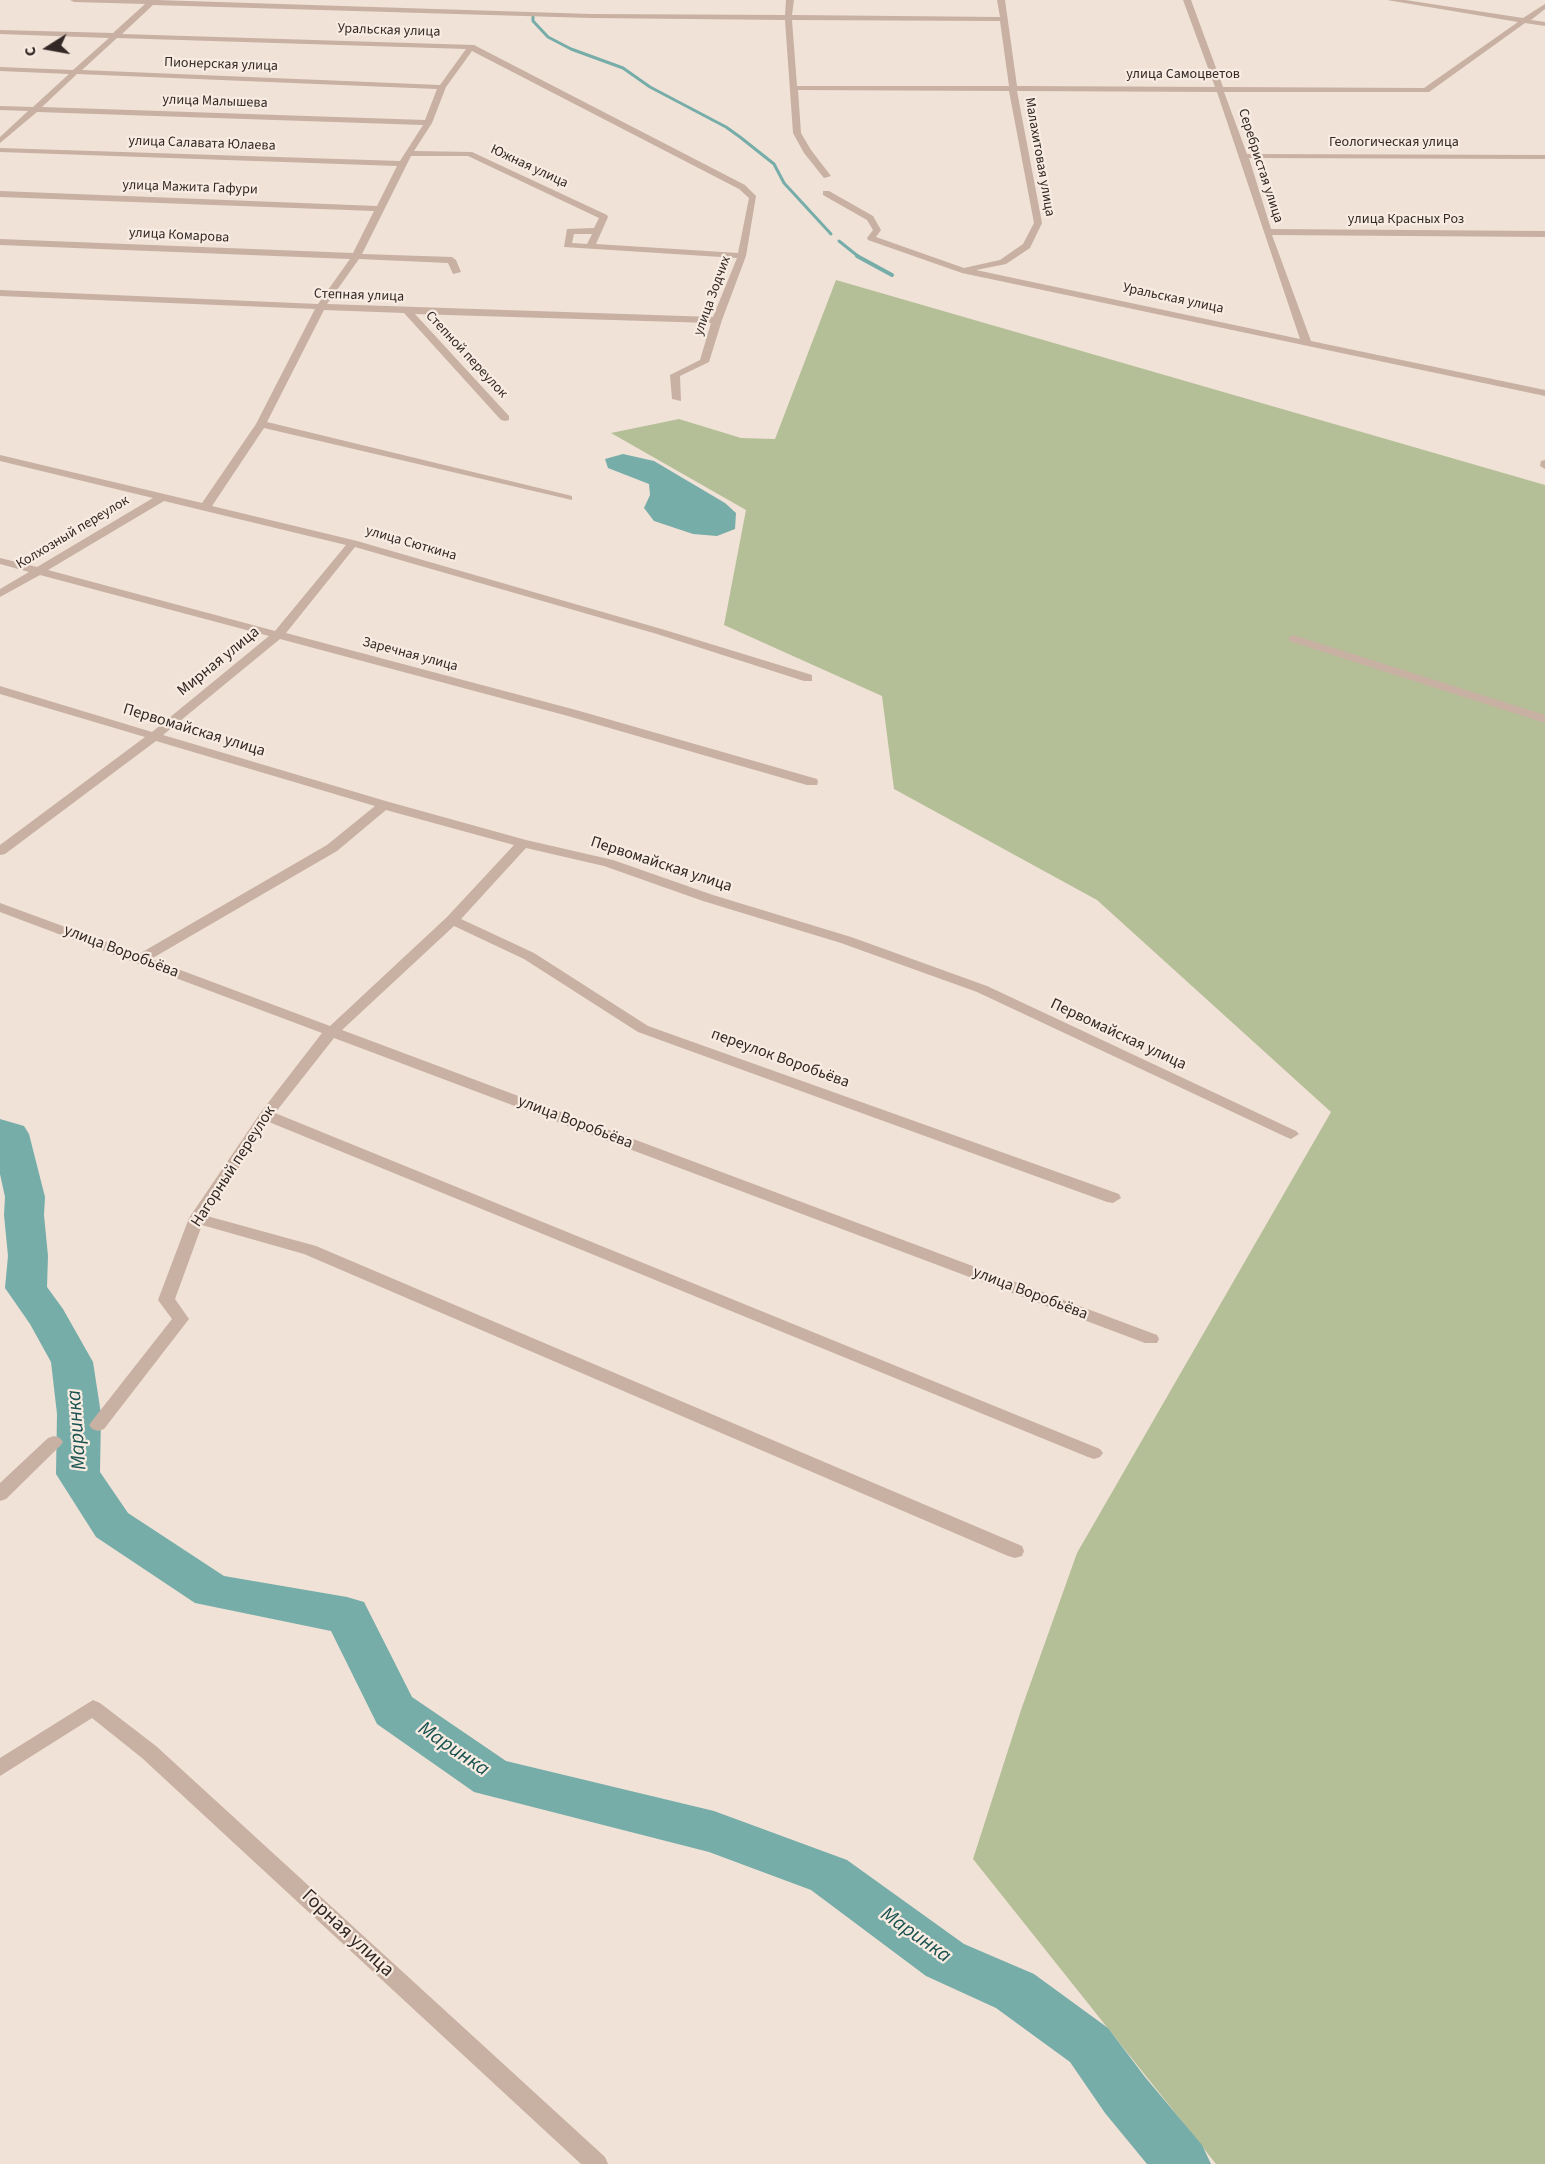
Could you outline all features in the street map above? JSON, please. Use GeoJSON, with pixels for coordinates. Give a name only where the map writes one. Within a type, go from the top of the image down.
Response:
{"type":"FeatureCollection","features":[{"type":"Feature","properties":{"kind":"street"},"geometry":{"type":"LineString","coordinates":[[74,0],[591,16],[694,12],[788,17],[1003,19]]}},
{"type":"Feature","properties":{"kind":"street"},"geometry":{"type":"LineString","coordinates":[[790,0],[788,17],[797,133],[807,151],[827,176]]}},
{"type":"Feature","properties":{"kind":"street","name":"Малахитовая улица"},"geometry":{"type":"LineString","coordinates":[[962,270],[1003,262],[1027,246],[1038,223],[1013,88],[1002,0]]}},
{"type":"Feature","properties":{"kind":"street","name":"Серебристая улица"},"geometry":{"type":"LineString","coordinates":[[1187,0],[1244,156],[1267,232],[1306,341]]}},
{"type":"Feature","properties":{"kind":"street"},"geometry":{"type":"LineString","coordinates":[[1391,0],[1545,24]]}},
{"type":"Feature","properties":{"kind":"street"},"geometry":{"type":"LineString","coordinates":[[0,141],[152,1]]}},
{"type":"Feature","properties":{"kind":"street","name":"улица Самоцветов"},"geometry":{"type":"LineString","coordinates":[[793,88],[1426,90],[1545,6]]}},
{"type":"Feature","properties":{"kind":"street","name":"Уральская улица"},"geometry":{"type":"LineString","coordinates":[[0,32],[471,47],[742,187]]}},
{"type":"Feature","properties":{"kind":"street"},"geometry":{"type":"LineString","coordinates":[[206,506],[261,424],[320,308],[356,257],[408,153],[428,123],[442,87],[471,47]]}},
{"type":"Feature","properties":{"kind":"street","name":"Пионерская улица"},"geometry":{"type":"LineString","coordinates":[[0,69],[442,87]]}},
{"type":"Feature","properties":{"kind":"street","name":"улица Малышева"},"geometry":{"type":"LineString","coordinates":[[0,108],[428,123]]}},
{"type":"Feature","properties":{"kind":"street","name":"улица Салавата Юлаева"},"geometry":{"type":"LineString","coordinates":[[0,150],[403,164]]}},
{"type":"Feature","properties":{"kind":"street","name":"Южная улица"},"geometry":{"type":"LineString","coordinates":[[408,153],[469,154],[604,217],[598,231]]}},
{"type":"Feature","properties":{"kind":"street","name":"Геологическая улица"},"geometry":{"type":"LineString","coordinates":[[1244,156],[1545,157]]}},
{"type":"Feature","properties":{"kind":"street","name":"улица Зодчих"},"geometry":{"type":"LineString","coordinates":[[676,399],[675,375],[704,362],[717,320],[742,256],[753,198],[742,187]]}},
{"type":"Feature","properties":{"kind":"street","name":"Уральская улица"},"geometry":{"type":"LineString","coordinates":[[826,193],[870,218],[877,230],[871,238],[962,270],[1545,393]]}},
{"type":"Feature","properties":{"kind":"street","name":"улица Мажита Гафури"},"geometry":{"type":"LineString","coordinates":[[0,194],[379,209]]}},
{"type":"Feature","properties":{"kind":"street"},"geometry":{"type":"LineString","coordinates":[[591,246],[598,231],[570,231],[567,245],[742,256]]}},
{"type":"Feature","properties":{"kind":"street","name":"улица Красных Роз"},"geometry":{"type":"LineString","coordinates":[[1267,232],[1545,234]]}},
{"type":"Feature","properties":{"kind":"street","name":"улица Комарова"},"geometry":{"type":"LineString","coordinates":[[0,242],[452,260],[456,272]]}},
{"type":"Feature","properties":{"kind":"street","name":"Степная улица"},"geometry":{"type":"LineString","coordinates":[[0,293],[320,308],[717,320]]}},
{"type":"Feature","properties":{"kind":"street","name":"Степной переулок"},"geometry":{"type":"LineString","coordinates":[[407,311],[505,418]]}},
{"type":"Feature","properties":{"kind":"street"},"geometry":{"type":"LineString","coordinates":[[261,424],[568,498]]}},
{"type":"Feature","properties":{"kind":"street","name":"улица Сюткина"},"geometry":{"type":"LineString","coordinates":[[0,458],[353,543],[661,632],[808,678]]}},
{"type":"Feature","properties":{"kind":"street","name":"Колхозный переулок"},"geometry":{"type":"LineString","coordinates":[[0,594],[161,498]]}},
{"type":"Feature","properties":{"kind":"street","name":"Мирная улица"},"geometry":{"type":"LineString","coordinates":[[0,851],[153,736],[278,635],[353,543]]}},
{"type":"Feature","properties":{"kind":"street","name":"Заречная улица"},"geometry":{"type":"LineString","coordinates":[[0,561],[572,713],[812,782]]}},
{"type":"Feature","properties":{"kind":"street"},"geometry":{"type":"LineString","coordinates":[[1293,639],[1545,719]]}},
{"type":"Feature","properties":{"kind":"street","name":"Первомайская улица"},"geometry":{"type":"LineString","coordinates":[[0,690],[384,805],[523,843],[608,863],[708,898],[846,940],[982,989],[1290,1134]]}},
{"type":"Feature","properties":{"kind":"street"},"geometry":{"type":"LineString","coordinates":[[141,959],[332,849],[384,805]]}},
{"type":"Feature","properties":{"kind":"street","name":"Нагорный переулок"},"geometry":{"type":"LineString","coordinates":[[98,1425],[181,1319],[166,1300],[197,1218],[266,1115],[331,1032],[452,920],[523,843]]}},
{"type":"Feature","properties":{"kind":"street","name":"улица Воробьёва"},"geometry":{"type":"LineString","coordinates":[[0,907],[1151,1339]]}},
{"type":"Feature","properties":{"kind":"street","name":"переулок Воробьёва"},"geometry":{"type":"LineString","coordinates":[[452,920],[529,956],[643,1029],[1113,1198]]}},
{"type":"Feature","properties":{"kind":"street"},"geometry":{"type":"LineString","coordinates":[[266,1115],[1094,1453]]}},
{"type":"Feature","properties":{"kind":"street"},"geometry":{"type":"LineString","coordinates":[[197,1218],[310,1250],[1015,1551]]}},
{"type":"Feature","properties":{"kind":"street"},"geometry":{"type":"LineString","coordinates":[[0,1494],[54,1442]]}},
{"type":"Feature","properties":{"kind":"street","name":"Горная улица"},"geometry":{"type":"LineString","coordinates":[[0,1768],[93,1708],[149,1752],[597,2164]]}},
{"type":"Feature","properties":{"kind":"green space"},"geometry":{"type":"Polygon","coordinates":[[[836,280],[1545,485],[1545,2164],[1216,2164],[973,1859],[1021,1710],[1077,1553],[1331,1112],[1097,900],[894,789],[882,696],[724,625],[746,510],[611,433],[679,419],[741,438],[775,439],[836,280]]]}},
{"type":"Feature","properties":{"kind":"water"},"geometry":{"type":"Polygon","coordinates":[[[623,454],[654,461],[725,503],[736,513],[735,529],[717,536],[693,534],[654,521],[644,508],[650,495],[649,484],[608,468],[605,459],[623,454]]]}},
{"type":"Feature","properties":{"kind":"waterway"},"geometry":{"type":"LineString","coordinates":[[533,17],[533,21],[548,37],[571,49],[623,68],[650,87],[726,127],[740,137],[774,164],[784,183],[831,234]]}},
{"type":"Feature","properties":{"kind":"waterway"},"geometry":{"type":"LineString","coordinates":[[839,241],[859,257]]}},
{"type":"Feature","properties":{"kind":"waterway"},"geometry":{"type":"LineString","coordinates":[[857,256],[892,275]]}},
{"type":"Feature","properties":{"kind":"waterway","name":"Маринка"},"geometry":{"type":"LineString","coordinates":[[0,1131],[10,1134],[25,1197],[24,1215],[28,1256],[26,1288],[48,1319],[72,1362],[79,1414],[78,1474],[112,1525],[212,1591],[347,1615],[394,1710],[492,1778],[714,1832],[829,1875],[945,1960],[1015,1991],[1089,2045],[1125,2095],[1182,2164]]}}]}
